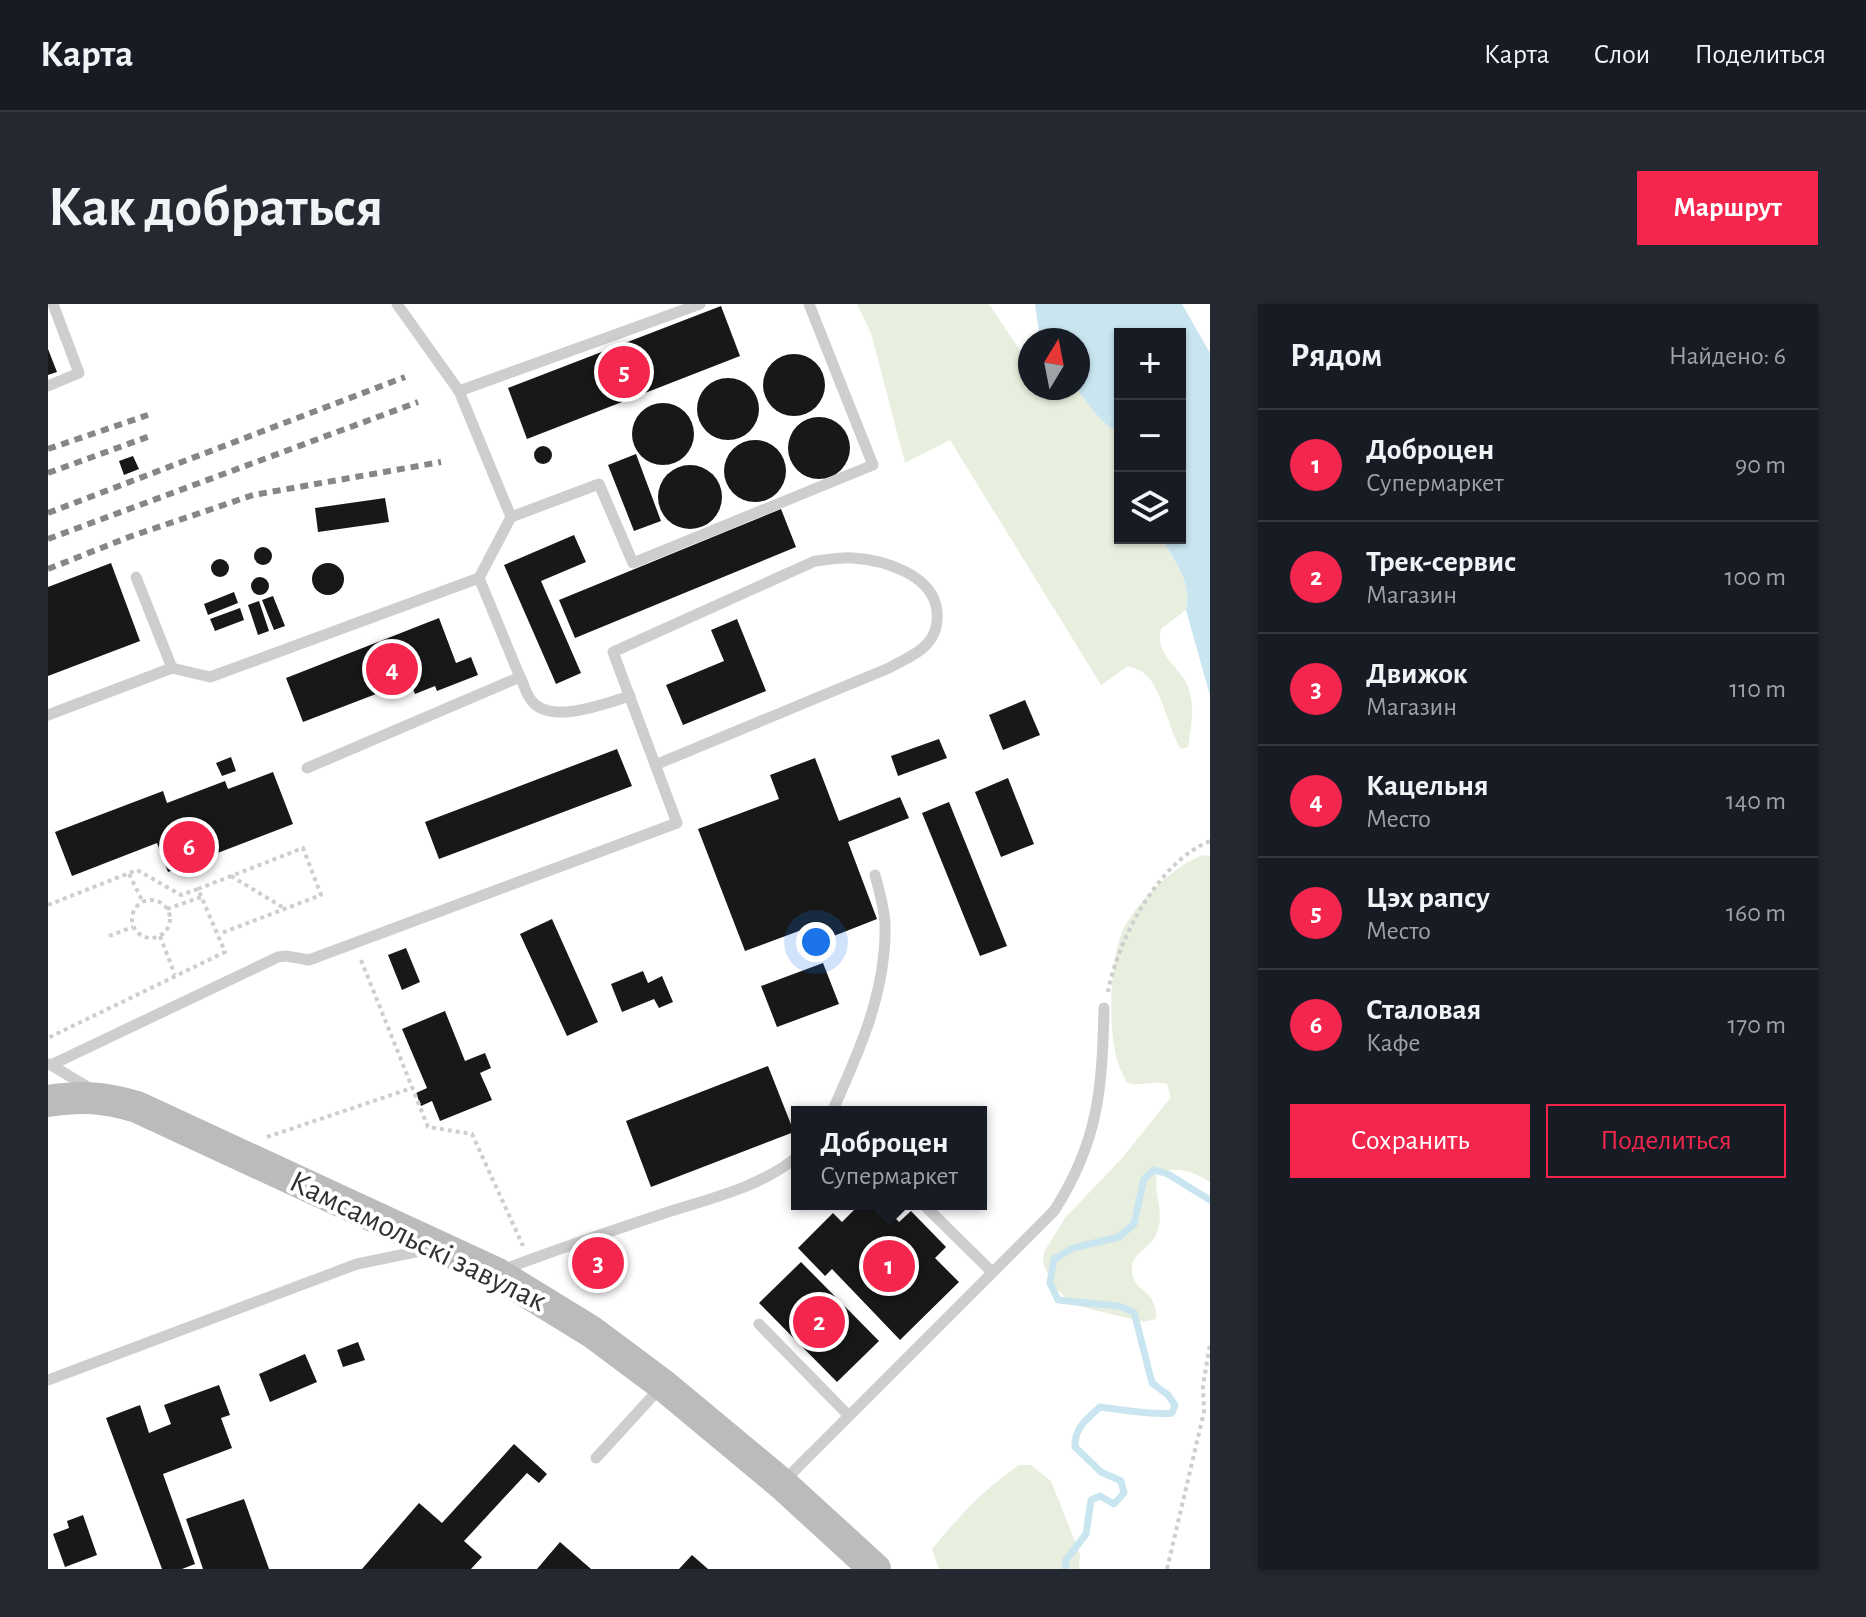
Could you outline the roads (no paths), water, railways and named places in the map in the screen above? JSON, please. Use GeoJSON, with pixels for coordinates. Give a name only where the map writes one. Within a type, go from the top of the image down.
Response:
{"type":"FeatureCollection","features":[{"type":"Feature","properties":{"kind":"street","name":"Камсамольскі завулак"},"geometry":{"type":"LineString","coordinates":[[77,1099],[137,1107],[496,1273],[592,1332],[663,1385],[782,1484],[875,1569]]}},
{"type":"Feature","properties":{"kind":"lane"},"geometry":{"type":"LineString","coordinates":[[48,386],[79,373],[53,304]]}},
{"type":"Feature","properties":{"kind":"lane"},"geometry":{"type":"LineString","coordinates":[[397,304],[459,391],[511,517]]}},
{"type":"Feature","properties":{"kind":"lane"},"geometry":{"type":"LineString","coordinates":[[459,391],[700,304]]}},
{"type":"Feature","properties":{"kind":"lane"},"geometry":{"type":"LineString","coordinates":[[48,715],[172,668],[210,677],[479,578],[511,517],[599,484],[633,563],[873,465],[809,304]]}},
{"type":"Feature","properties":{"kind":"lane"},"geometry":{"type":"LineString","coordinates":[[77,1099],[50,1064],[278,957],[309,960],[677,823],[655,765],[630,696],[613,652],[815,561],[850,557],[880,561],[910,574],[927,587],[936,604],[938,621],[934,635],[924,648],[889,668],[655,765]]}},
{"type":"Feature","properties":{"kind":"lane"},"geometry":{"type":"LineString","coordinates":[[136,577],[172,668]]}},
{"type":"Feature","properties":{"kind":"lane"},"geometry":{"type":"LineString","coordinates":[[479,578],[532,702],[542,709],[578,712],[630,696]]}},
{"type":"Feature","properties":{"kind":"lane"},"geometry":{"type":"LineString","coordinates":[[307,768],[520,677]]}},
{"type":"Feature","properties":{"kind":"lane"},"geometry":{"type":"LineString","coordinates":[[835,1106],[861,1047],[880,985],[885,922],[875,875]]}},
{"type":"Feature","properties":{"kind":"lane"},"geometry":{"type":"LineString","coordinates":[[782,1484],[1054,1211],[1074,1181],[1092,1127],[1102,1086],[1104,1008]]}},
{"type":"Feature","properties":{"kind":"lane"},"geometry":{"type":"LineString","coordinates":[[496,1273],[744,1187],[791,1162]]}},
{"type":"Feature","properties":{"kind":"lane"},"geometry":{"type":"LineString","coordinates":[[929,1210],[992,1272]]}},
{"type":"Feature","properties":{"kind":"lane"},"geometry":{"type":"LineString","coordinates":[[48,1380],[357,1264],[441,1247]]}},
{"type":"Feature","properties":{"kind":"lane"},"geometry":{"type":"LineString","coordinates":[[759,1324],[848,1415]]}},
{"type":"Feature","properties":{"kind":"lane"},"geometry":{"type":"LineString","coordinates":[[596,1458],[663,1385]]}},
{"type":"Feature","properties":{"kind":"water"},"geometry":{"type":"Polygon","coordinates":[[[1035,304],[1182,304],[1210,353],[1210,696],[1186,610],[1185,581],[1165,544],[1186,544],[1186,328],[1114,328],[1114,430],[1086,400],[1090,400],[1090,328],[1038,328],[1035,304]]]}},
{"type":"Feature","properties":{"kind":"waterway"},"geometry":{"type":"LineString","coordinates":[[1065,1569],[1066,1560],[1086,1534],[1091,1500],[1100,1496],[1114,1504],[1124,1493],[1121,1481],[1101,1472],[1075,1447],[1082,1424],[1100,1407],[1166,1414],[1172,1413],[1175,1405],[1152,1383],[1134,1312],[1118,1306],[1058,1300],[1050,1283],[1054,1259],[1073,1248],[1119,1237],[1134,1224],[1144,1179],[1154,1170],[1168,1174],[1210,1200]]}},
{"type":"Feature","properties":{"kind":"railway"},"geometry":{"type":"LineString","coordinates":[[48,513],[405,377]]}},
{"type":"Feature","properties":{"kind":"railway"},"geometry":{"type":"LineString","coordinates":[[48,539],[418,402]]}},
{"type":"Feature","properties":{"kind":"railway"},"geometry":{"type":"LineString","coordinates":[[48,449],[148,415]]}},
{"type":"Feature","properties":{"kind":"railway"},"geometry":{"type":"LineString","coordinates":[[48,473],[153,435]]}},
{"type":"Feature","properties":{"kind":"railway"},"geometry":{"type":"LineString","coordinates":[[48,569],[129,537],[253,495],[441,462]]}},
{"type":"Feature","properties":{"kind":"place","name":"Цэх рапсу"},"geometry":{"type":"Point","coordinates":[624,372]}},
{"type":"Feature","properties":{"kind":"place","name":"Кацельня"},"geometry":{"type":"Point","coordinates":[392,669]}},
{"type":"Feature","properties":{"kind":"place","name":"Сталовая"},"geometry":{"type":"Point","coordinates":[189,847]}},
{"type":"Feature","properties":{"kind":"place","name":"Движок"},"geometry":{"type":"Point","coordinates":[598,1263]}},
{"type":"Feature","properties":{"kind":"place","name":"Доброцен"},"geometry":{"type":"Point","coordinates":[889,1266]}},
{"type":"Feature","properties":{"kind":"place","name":"Трек-сервис"},"geometry":{"type":"Point","coordinates":[819,1322]}}]}
